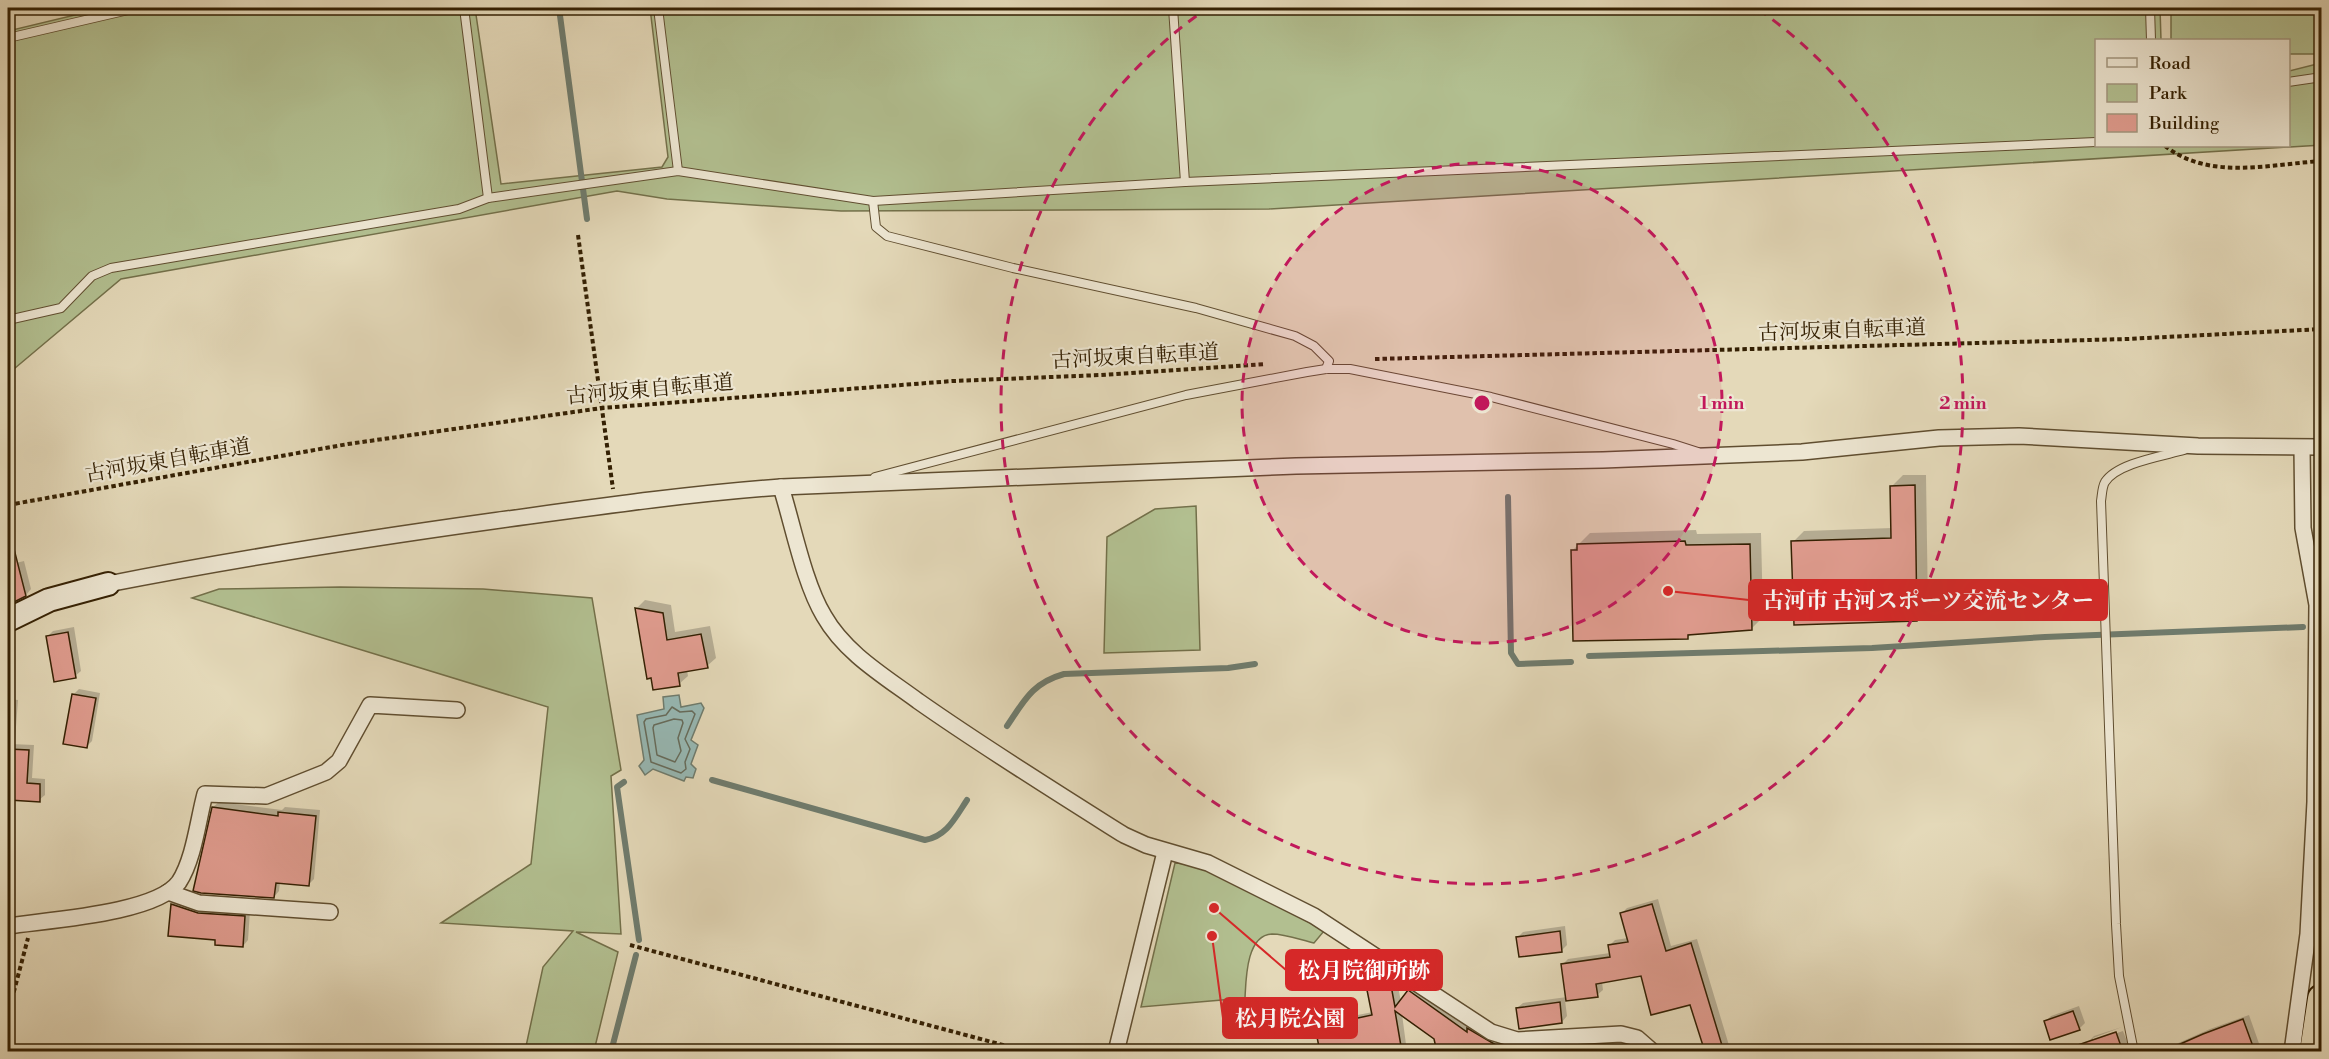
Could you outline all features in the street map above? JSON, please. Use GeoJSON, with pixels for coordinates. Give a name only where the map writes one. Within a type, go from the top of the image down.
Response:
{"type":"FeatureCollection","features":[{"type":"Feature","properties":{"kind":"highway"},"geometry":{"type":"LineString","coordinates":[[2314,1052],[2322,999]]}},
{"type":"Feature","properties":{"kind":"street"},"geometry":{"type":"LineString","coordinates":[[8,620],[49,600],[108,584],[185,569],[411,533],[705,492],[842,484],[889,484],[1296,466],[1603,460],[1802,452],[1951,437],[2019,436],[2198,446],[2322,447]]}},
{"type":"Feature","properties":{"kind":"street"},"geometry":{"type":"LineString","coordinates":[[2292,1052],[2308,934],[2315,802],[2316,605],[2303,528],[2302,448]]}},
{"type":"Feature","properties":{"kind":"street"},"geometry":{"type":"LineString","coordinates":[[782,487],[812,591],[824,617],[844,642],[869,666],[970,738],[1124,835],[1165,852],[1208,863],[1314,916],[1491,1032],[1517,1040],[1621,1034],[1637,1038],[1653,1052]]}},
{"type":"Feature","properties":{"kind":"street"},"geometry":{"type":"LineString","coordinates":[[8,926],[105,913],[168,892],[178,882],[189,859],[205,794],[266,796],[326,772],[339,761],[370,705],[457,710]]}},
{"type":"Feature","properties":{"kind":"street"},"geometry":{"type":"LineString","coordinates":[[1116,1052],[1165,852]]}},
{"type":"Feature","properties":{"kind":"street"},"geometry":{"type":"LineString","coordinates":[[168,892],[199,903],[330,912]]}},
{"type":"Feature","properties":{"kind":"lane"},"geometry":{"type":"LineString","coordinates":[[8,38],[136,8]]}},
{"type":"Feature","properties":{"kind":"lane"},"geometry":{"type":"LineString","coordinates":[[464,8],[488,198]]}},
{"type":"Feature","properties":{"kind":"lane"},"geometry":{"type":"LineString","coordinates":[[658,8],[678,171]]}},
{"type":"Feature","properties":{"kind":"lane"},"geometry":{"type":"LineString","coordinates":[[1173,8],[1185,182]]}},
{"type":"Feature","properties":{"kind":"lane"},"geometry":{"type":"LineString","coordinates":[[2150,8],[2151,39]]}},
{"type":"Feature","properties":{"kind":"lane"},"geometry":{"type":"LineString","coordinates":[[2290,82],[2322,76]]}},
{"type":"Feature","properties":{"kind":"lane"},"geometry":{"type":"LineString","coordinates":[[8,320],[61,308],[92,276],[111,268],[459,209],[488,198],[607,183],[678,171],[873,201],[1185,182],[2095,142]]}},
{"type":"Feature","properties":{"kind":"lane"},"geometry":{"type":"LineString","coordinates":[[873,201],[876,227],[887,236],[1013,268],[1196,309],[1295,336],[1314,346],[1329,361],[1326,369]]}},
{"type":"Feature","properties":{"kind":"lane"},"geometry":{"type":"LineString","coordinates":[[842,484],[881,476],[907,467],[1186,395],[1326,369],[1350,369],[1491,397],[1673,444],[1708,456]]}},
{"type":"Feature","properties":{"kind":"lane"},"geometry":{"type":"LineString","coordinates":[[2134,1052],[2119,965],[2101,501],[2104,483],[2112,474],[2125,467],[2198,446]]}},
{"type":"Feature","properties":{"kind":"path"},"geometry":{"type":"LineString","coordinates":[[2166,147],[2175,153],[2203,163],[2233,169],[2322,161]]}},
{"type":"Feature","properties":{"kind":"path"},"geometry":{"type":"LineString","coordinates":[[578,235],[614,497]]}},
{"type":"Feature","properties":{"kind":"path","name":"古河坂東自転車道"},"geometry":{"type":"LineString","coordinates":[[1374,359],[2127,339],[2322,329]]}},
{"type":"Feature","properties":{"kind":"path","name":"古河坂東自転車道"},"geometry":{"type":"LineString","coordinates":[[8,505],[348,444],[602,408],[953,381],[1101,375],[1266,364]]}},
{"type":"Feature","properties":{"kind":"path"},"geometry":{"type":"LineString","coordinates":[[8,1014],[28,936],[27,923]]}},
{"type":"Feature","properties":{"kind":"path"},"geometry":{"type":"LineString","coordinates":[[630,945],[1029,1052]]}},
{"type":"Feature","properties":{"kind":"green space"},"geometry":{"type":"Polygon","coordinates":[[[104,8],[475,8],[501,184],[662,167],[668,157],[650,8],[2160,8],[2161,39],[2095,39],[2095,147],[2289,147],[1269,209],[841,211],[667,199],[617,191],[121,279],[8,374],[8,31],[104,8]]]}},
{"type":"Feature","properties":{"kind":"green space"},"geometry":{"type":"Polygon","coordinates":[[[2171,8],[2321,8],[2321,54],[2290,54],[2290,39],[2171,39],[2171,8]]]}},
{"type":"Feature","properties":{"kind":"green space"},"geometry":{"type":"Polygon","coordinates":[[[2321,63],[2322,145],[2290,147],[2290,71],[2321,63]]]}},
{"type":"Feature","properties":{"kind":"green space"},"geometry":{"type":"Polygon","coordinates":[[[1196,506],[1200,650],[1104,653],[1107,537],[1155,509],[1196,506]]]}},
{"type":"Feature","properties":{"kind":"green space"},"geometry":{"type":"Polygon","coordinates":[[[340,587],[483,589],[592,598],[621,770],[611,776],[621,934],[576,932],[618,952],[594,1051],[525,1051],[543,967],[573,931],[441,923],[531,864],[548,707],[192,598],[219,589],[340,587]]]}},
{"type":"Feature","properties":{"kind":"green space"},"geometry":{"type":"Polygon","coordinates":[[[1175,863],[1192,865],[1231,879],[1324,931],[1314,943],[1277,934],[1263,936],[1252,950],[1249,960],[1245,998],[1141,1007],[1175,863]]]}},
{"type":"Feature","properties":{"kind":"water"},"geometry":{"type":"Polygon","coordinates":[[[679,695],[681,707],[701,703],[704,708],[691,740],[698,745],[691,764],[696,769],[693,778],[686,777],[684,781],[653,769],[645,775],[639,766],[644,760],[637,715],[664,709],[663,697],[679,695]]]}},
{"type":"Feature","properties":{"kind":"building"},"geometry":{"type":"Polygon","coordinates":[[[1915,485],[1917,621],[1794,625],[1791,541],[1891,538],[1890,486],[1915,485]]]}},
{"type":"Feature","properties":{"kind":"building"},"geometry":{"type":"Polygon","coordinates":[[[1685,541],[1686,545],[1750,544],[1752,630],[1688,635],[1688,639],[1573,641],[1571,550],[1577,550],[1577,544],[1685,541]]]}},
{"type":"Feature","properties":{"kind":"building"},"geometry":{"type":"Polygon","coordinates":[[[8,545],[13,545],[26,596],[8,605],[8,545]]]}},
{"type":"Feature","properties":{"kind":"building"},"geometry":{"type":"Polygon","coordinates":[[[635,608],[663,613],[667,640],[701,634],[708,668],[678,673],[680,686],[653,690],[651,678],[647,679],[635,608]]]}},
{"type":"Feature","properties":{"kind":"building"},"geometry":{"type":"Polygon","coordinates":[[[68,632],[76,678],[54,682],[46,636],[68,632]]]}},
{"type":"Feature","properties":{"kind":"building"},"geometry":{"type":"Polygon","coordinates":[[[72,694],[96,698],[87,748],[63,744],[72,694]]]}},
{"type":"Feature","properties":{"kind":"building"},"geometry":{"type":"Polygon","coordinates":[[[8,749],[29,750],[27,783],[40,784],[40,802],[9,800],[11,767],[8,767],[8,749]]]}},
{"type":"Feature","properties":{"kind":"building"},"geometry":{"type":"Polygon","coordinates":[[[212,807],[278,816],[278,812],[316,816],[309,886],[276,883],[274,898],[193,891],[212,807]]]}},
{"type":"Feature","properties":{"kind":"building"},"geometry":{"type":"Polygon","coordinates":[[[171,904],[198,913],[245,916],[243,947],[215,945],[215,940],[168,936],[171,904]]]}},
{"type":"Feature","properties":{"kind":"building"},"geometry":{"type":"Polygon","coordinates":[[[1652,904],[1666,951],[1691,943],[1724,1052],[1705,1052],[1690,1005],[1651,1015],[1641,976],[1596,984],[1598,997],[1566,1001],[1561,964],[1610,957],[1608,945],[1628,942],[1620,913],[1652,904]]]}},
{"type":"Feature","properties":{"kind":"building"},"geometry":{"type":"Polygon","coordinates":[[[1560,931],[1562,952],[1519,957],[1516,937],[1560,931]]]}},
{"type":"Feature","properties":{"kind":"building"},"geometry":{"type":"Polygon","coordinates":[[[1390,980],[1395,1007],[1408,990],[1467,1032],[1467,1028],[1508,1052],[1464,1048],[1437,1052],[1434,1039],[1395,1011],[1402,1052],[1320,1052],[1315,1027],[1372,1015],[1366,985],[1390,980]]]}},
{"type":"Feature","properties":{"kind":"building"},"geometry":{"type":"Polygon","coordinates":[[[1560,1002],[1562,1023],[1519,1029],[1516,1008],[1560,1002]]]}},
{"type":"Feature","properties":{"kind":"building"},"geometry":{"type":"Polygon","coordinates":[[[2073,1011],[2080,1030],[2050,1040],[2044,1021],[2073,1011]]]}},
{"type":"Feature","properties":{"kind":"building"},"geometry":{"type":"Polygon","coordinates":[[[2243,1019],[2255,1052],[2162,1052],[2203,1034],[2243,1019]]]}},
{"type":"Feature","properties":{"kind":"building"},"geometry":{"type":"Polygon","coordinates":[[[2116,1032],[2123,1052],[2066,1052],[2066,1049],[2116,1032]]]}},
{"type":"Feature","properties":{"kind":"waterway"},"geometry":{"type":"LineString","coordinates":[[559,8],[587,219]]}},
{"type":"Feature","properties":{"kind":"waterway"},"geometry":{"type":"LineString","coordinates":[[1508,497],[1511,653],[1518,664],[1571,662]]}},
{"type":"Feature","properties":{"kind":"waterway"},"geometry":{"type":"LineString","coordinates":[[1589,656],[1872,648],[2045,637],[2303,627]]}},
{"type":"Feature","properties":{"kind":"waterway"},"geometry":{"type":"LineString","coordinates":[[1007,726],[1036,688],[1064,674],[1228,668],[1255,664]]}},
{"type":"Feature","properties":{"kind":"waterway"},"geometry":{"type":"LineString","coordinates":[[712,780],[925,840],[945,830],[967,800]]}},
{"type":"Feature","properties":{"kind":"waterway"},"geometry":{"type":"LineString","coordinates":[[624,782],[617,787],[639,940]]}},
{"type":"Feature","properties":{"kind":"waterway"},"geometry":{"type":"LineString","coordinates":[[611,1052],[636,955]]}},
{"type":"Feature","properties":{"kind":"place","name":"古河市 古河スポーツ交流センター"},"geometry":{"type":"Point","coordinates":[1668,591]}},
{"type":"Feature","properties":{"kind":"place","name":"松月院御所跡"},"geometry":{"type":"Point","coordinates":[1214,908]}},
{"type":"Feature","properties":{"kind":"place","name":"松月院公園"},"geometry":{"type":"Point","coordinates":[1212,936]}}]}
